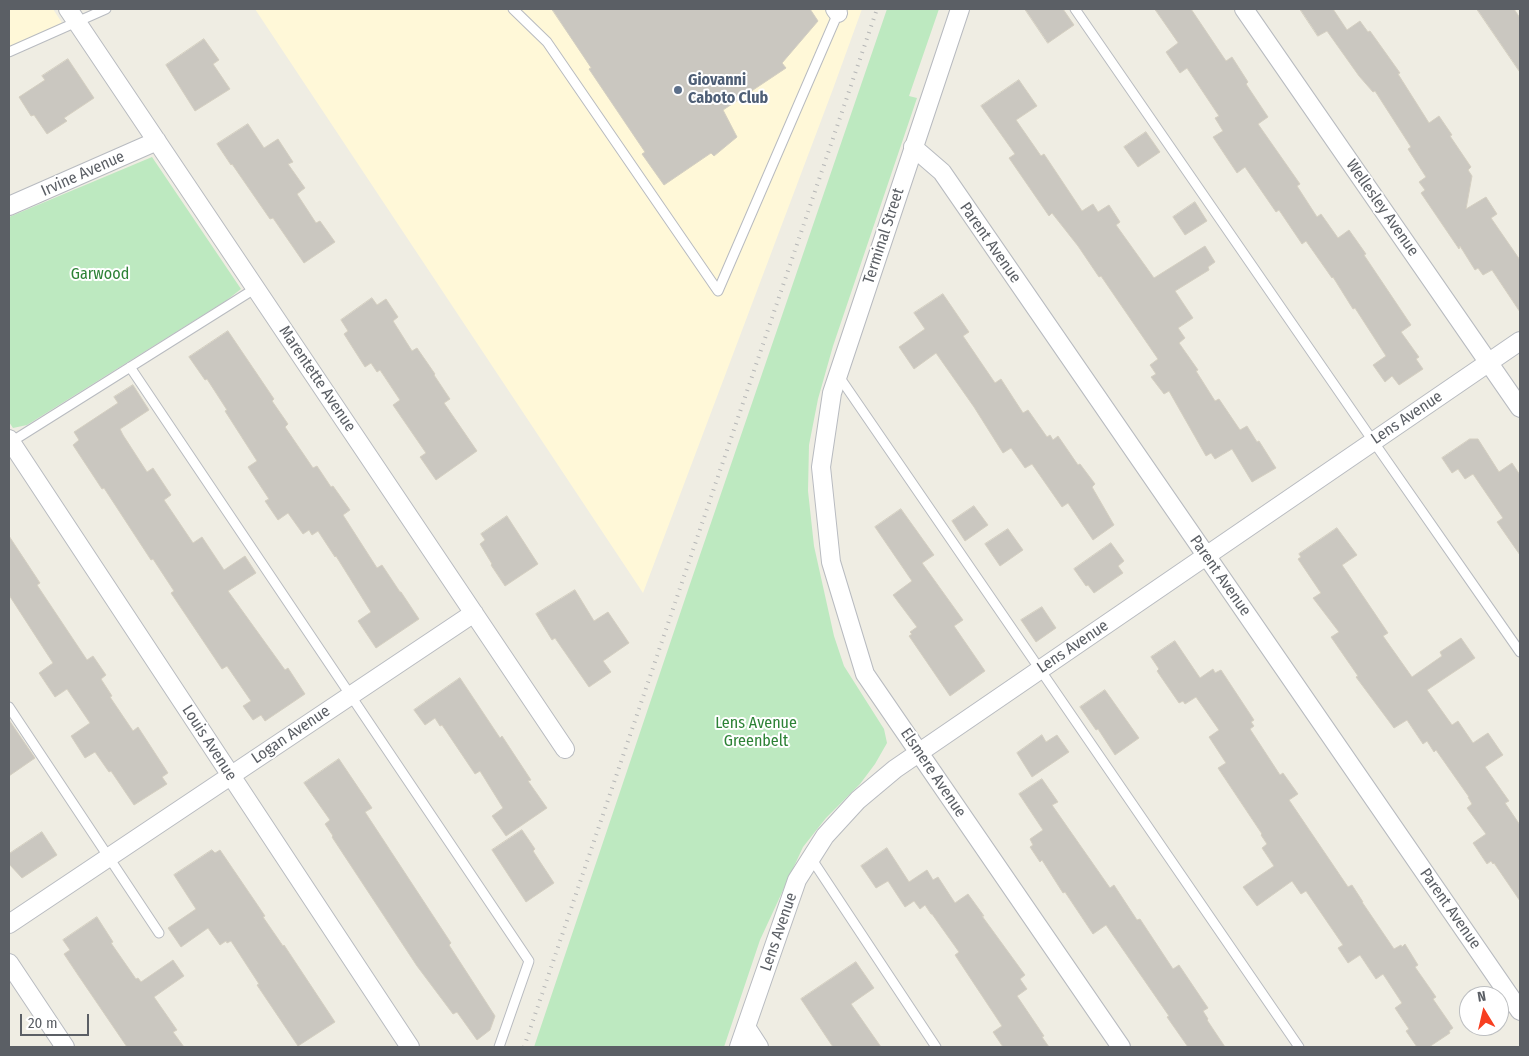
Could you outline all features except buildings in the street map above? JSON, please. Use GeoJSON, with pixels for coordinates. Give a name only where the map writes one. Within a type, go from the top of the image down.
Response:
{"type":"FeatureCollection","features":[{"type":"Feature","properties":{"kind":"street","name":"Terminal Street"},"geometry":{"type":"LineString","coordinates":[[821,467],[832,394],[960,9]]}},
{"type":"Feature","properties":{"kind":"street","name":"Wellesley Avenue"},"geometry":{"type":"LineString","coordinates":[[1244,9],[1520,408]]}},
{"type":"Feature","properties":{"kind":"street","name":"Marentette Avenue"},"geometry":{"type":"LineString","coordinates":[[72,15],[565,749]]}},
{"type":"Feature","properties":{"kind":"street","name":"Irvine Avenue"},"geometry":{"type":"LineString","coordinates":[[9,206],[157,141]]}},
{"type":"Feature","properties":{"kind":"street","name":"Parent Avenue"},"geometry":{"type":"LineString","coordinates":[[913,147],[942,172],[1520,1011]]}},
{"type":"Feature","properties":{"kind":"street","name":"Lens Avenue"},"geometry":{"type":"LineString","coordinates":[[739,1047],[797,880],[824,836],[858,800],[895,769],[1520,341]]}},
{"type":"Feature","properties":{"kind":"street","name":"Louis Avenue"},"geometry":{"type":"LineString","coordinates":[[10,440],[410,1047]]}},
{"type":"Feature","properties":{"kind":"street","name":"Elsmere Avenue"},"geometry":{"type":"LineString","coordinates":[[821,467],[831,562],[866,674],[918,754],[1121,1047]]}},
{"type":"Feature","properties":{"kind":"street","name":"Logan Avenue"},"geometry":{"type":"LineString","coordinates":[[9,924],[474,613]]}},
{"type":"Feature","properties":{"kind":"street"},"geometry":{"type":"LineString","coordinates":[[9,962],[65,1047]]}},
{"type":"Feature","properties":{"kind":"street"},"geometry":{"type":"LineString","coordinates":[[746,1027],[759,1047]]}},
{"type":"Feature","properties":{"kind":"lane"},"geometry":{"type":"LineString","coordinates":[[9,52],[72,15],[106,9]]}},
{"type":"Feature","properties":{"kind":"lane"},"geometry":{"type":"LineString","coordinates":[[513,9],[547,42],[718,291],[836,11]]}},
{"type":"Feature","properties":{"kind":"lane"},"geometry":{"type":"LineString","coordinates":[[1075,9],[1520,652]]}},
{"type":"Feature","properties":{"kind":"lane"},"geometry":{"type":"LineString","coordinates":[[10,440],[256,288]]}},
{"type":"Feature","properties":{"kind":"lane"},"geometry":{"type":"LineString","coordinates":[[130,367],[529,961],[499,1047]]}},
{"type":"Feature","properties":{"kind":"lane"},"geometry":{"type":"LineString","coordinates":[[838,375],[1299,1047]]}},
{"type":"Feature","properties":{"kind":"lane"},"geometry":{"type":"LineString","coordinates":[[9,707],[159,933]]}},
{"type":"Feature","properties":{"kind":"lane"},"geometry":{"type":"LineString","coordinates":[[811,858],[936,1047]]}},
{"type":"Feature","properties":{"kind":"shaded area"},"geometry":{"type":"Polygon","coordinates":[[[9,9],[53,9],[68,32],[55,35],[9,55],[9,9]]]}},
{"type":"Feature","properties":{"kind":"shaded area"},"geometry":{"type":"Polygon","coordinates":[[[255,9],[862,9],[643,593],[255,9]]]}},
{"type":"Feature","properties":{"kind":"green space","name":"Lens Avenue Greenbelt"},"geometry":{"type":"Polygon","coordinates":[[[887,9],[939,9],[909,96],[917,98],[833,346],[818,399],[809,445],[808,491],[814,546],[834,636],[844,666],[884,729],[887,743],[875,764],[860,784],[826,818],[803,847],[760,940],[724,1047],[534,1047],[689,587],[887,9]]]}},
{"type":"Feature","properties":{"kind":"green space","name":"Garwood"},"geometry":{"type":"Polygon","coordinates":[[[152,157],[241,289],[227,300],[27,425],[13,428],[9,422],[9,217],[152,157]]]}},
{"type":"Feature","properties":{"kind":"railway"},"geometry":{"type":"LineString","coordinates":[[524,1047],[877,9]]}},
{"type":"Feature","properties":{"kind":"place","name":"Giovanni Caboto Club"},"geometry":{"type":"Point","coordinates":[678,90]}}]}
